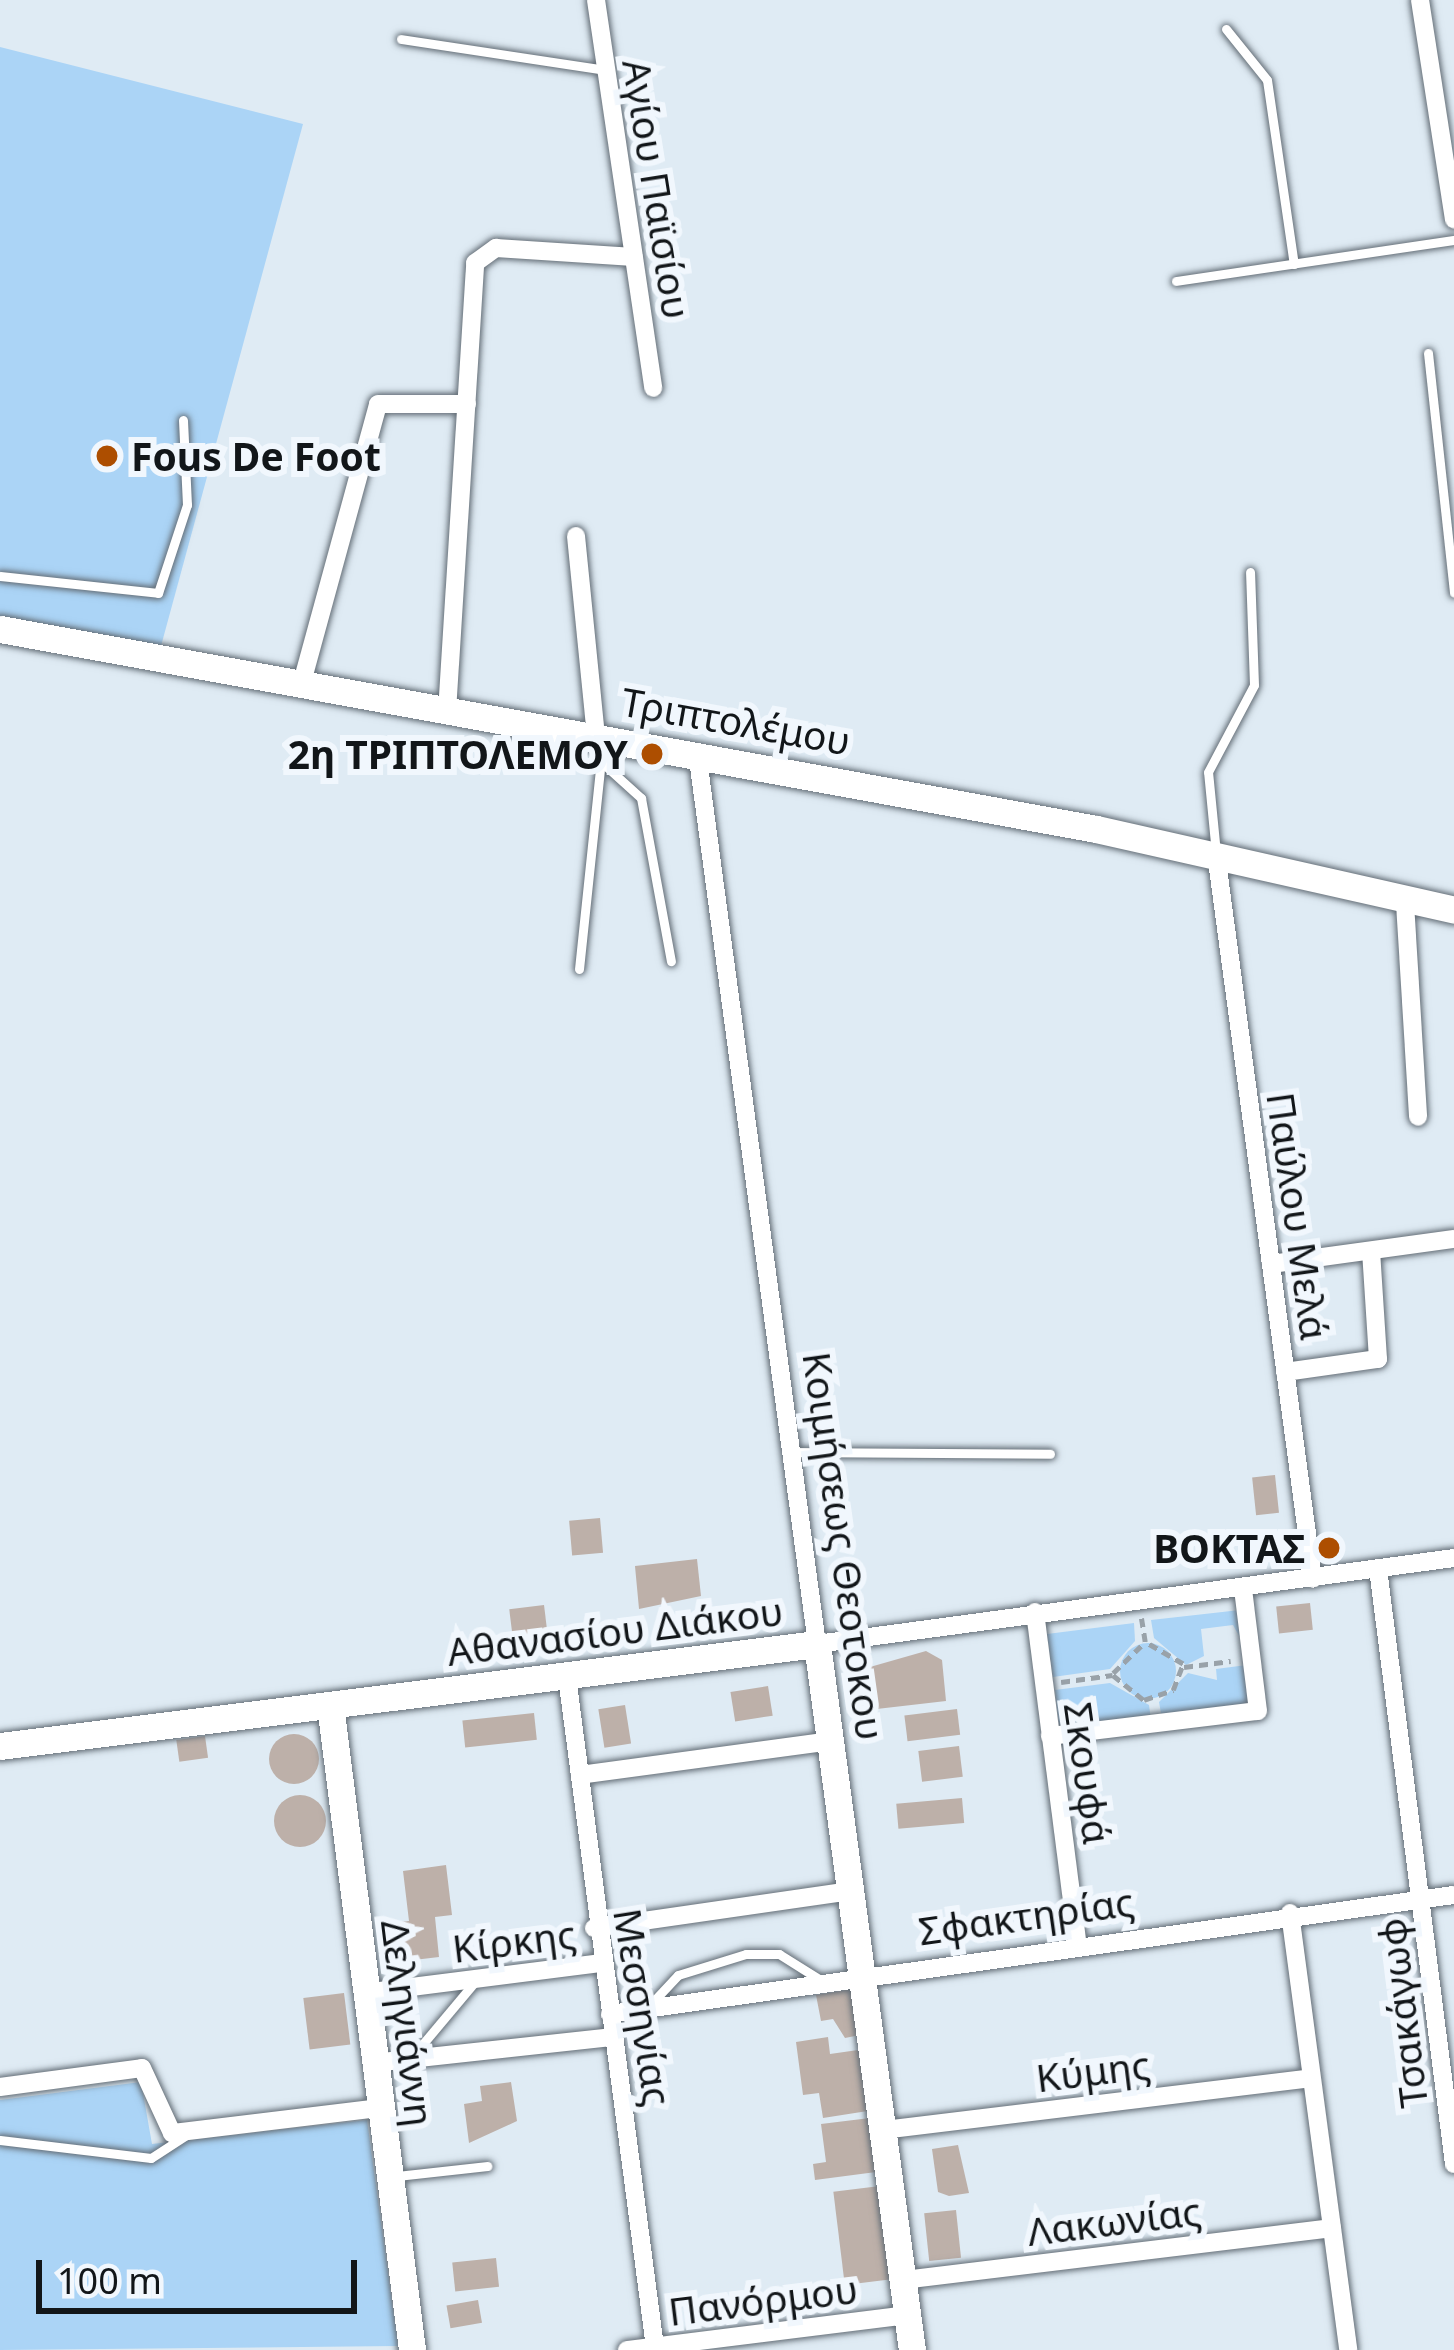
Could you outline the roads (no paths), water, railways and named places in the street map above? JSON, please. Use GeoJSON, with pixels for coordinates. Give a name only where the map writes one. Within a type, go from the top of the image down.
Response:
{"type":"FeatureCollection","features":[{"type":"Feature","properties":{"kind":"street","name":"Αγίου Παϊσίου"},"geometry":{"type":"LineString","coordinates":[[596,0],[653,388]]}},
{"type":"Feature","properties":{"kind":"street"},"geometry":{"type":"LineString","coordinates":[[1420,0],[1454,219]]}},
{"type":"Feature","properties":{"kind":"street"},"geometry":{"type":"LineString","coordinates":[[447,712],[482,252],[634,256]]}},
{"type":"Feature","properties":{"kind":"street"},"geometry":{"type":"LineString","coordinates":[[301,686],[378,404],[467,404]]}},
{"type":"Feature","properties":{"kind":"street"},"geometry":{"type":"LineString","coordinates":[[576,536],[600,744]]}},
{"type":"Feature","properties":{"kind":"street","name":"Τριπτολέμου"},"geometry":{"type":"LineString","coordinates":[[0,629],[600,744],[697,752],[1454,910]]}},
{"type":"Feature","properties":{"kind":"street","name":"Κοιμήσεως Θεοτοκου"},"geometry":{"type":"LineString","coordinates":[[697,752],[912,2350]]}},
{"type":"Feature","properties":{"kind":"street","name":"Παύλου Μελά"},"geometry":{"type":"LineString","coordinates":[[1217,861],[1313,1579]]}},
{"type":"Feature","properties":{"kind":"street"},"geometry":{"type":"LineString","coordinates":[[1405,903],[1418,1117]]}},
{"type":"Feature","properties":{"kind":"street"},"geometry":{"type":"LineString","coordinates":[[1271,1264],[1454,1239]]}},
{"type":"Feature","properties":{"kind":"street"},"geometry":{"type":"LineString","coordinates":[[1285,1372],[1378,1358],[1370,1251]]}},
{"type":"Feature","properties":{"kind":"street","name":"Αθανασίου Διάκου"},"geometry":{"type":"LineString","coordinates":[[0,1746],[567,1677],[1454,1558]]}},
{"type":"Feature","properties":{"kind":"street","name":"Τσακάγωφ"},"geometry":{"type":"LineString","coordinates":[[1378,1569],[1454,2164]]}},
{"type":"Feature","properties":{"kind":"street"},"geometry":{"type":"LineString","coordinates":[[1050,1736],[1258,1711],[1243,1588]]}},
{"type":"Feature","properties":{"kind":"street","name":"Σκουφά"},"geometry":{"type":"LineString","coordinates":[[1035,1612],[1077,1941]]}},
{"type":"Feature","properties":{"kind":"street","name":"Μεσσηνίας"},"geometry":{"type":"LineString","coordinates":[[567,1677],[595,1928],[655,2347]]}},
{"type":"Feature","properties":{"kind":"street","name":"Δεληγιάννη"},"geometry":{"type":"LineString","coordinates":[[330,1705],[411,2350]]}},
{"type":"Feature","properties":{"kind":"street"},"geometry":{"type":"LineString","coordinates":[[580,1774],[830,1741]]}},
{"type":"Feature","properties":{"kind":"street"},"geometry":{"type":"LineString","coordinates":[[595,1928],[850,1891]]}},
{"type":"Feature","properties":{"kind":"street","name":"Σφακτηρίας"},"geometry":{"type":"LineString","coordinates":[[610,2014],[826,1984],[862,1972],[1077,1941],[1454,1895]]}},
{"type":"Feature","properties":{"kind":"street"},"geometry":{"type":"LineString","coordinates":[[1290,1913],[1348,2350]]}},
{"type":"Feature","properties":{"kind":"street","name":"Κίρκης"},"geometry":{"type":"LineString","coordinates":[[364,1994],[602,1963]]}},
{"type":"Feature","properties":{"kind":"street"},"geometry":{"type":"LineString","coordinates":[[373,2062],[614,2037]]}},
{"type":"Feature","properties":{"kind":"street"},"geometry":{"type":"LineString","coordinates":[[0,2086],[142,2068],[165,2131],[190,2132],[379,2108]]}},
{"type":"Feature","properties":{"kind":"street","name":"Κύμης"},"geometry":{"type":"LineString","coordinates":[[883,2130],[1311,2078]]}},
{"type":"Feature","properties":{"kind":"street","name":"Λακωνίας"},"geometry":{"type":"LineString","coordinates":[[903,2280],[1333,2228]]}},
{"type":"Feature","properties":{"kind":"street","name":"Πανόρμου"},"geometry":{"type":"LineString","coordinates":[[627,2350],[908,2315]]}},
{"type":"Feature","properties":{"kind":"lane"},"geometry":{"type":"LineString","coordinates":[[1226,28],[1267,80],[1294,264]]}},
{"type":"Feature","properties":{"kind":"lane"},"geometry":{"type":"LineString","coordinates":[[401,39],[605,70]]}},
{"type":"Feature","properties":{"kind":"lane"},"geometry":{"type":"LineString","coordinates":[[1176,281],[1454,240]]}},
{"type":"Feature","properties":{"kind":"lane"},"geometry":{"type":"LineString","coordinates":[[1429,353],[1454,593]]}},
{"type":"Feature","properties":{"kind":"lane"},"geometry":{"type":"LineString","coordinates":[[0,576],[158,592],[187,505],[183,420]]}},
{"type":"Feature","properties":{"kind":"lane"},"geometry":{"type":"LineString","coordinates":[[1217,861],[1208,772],[1254,685],[1250,572]]}},
{"type":"Feature","properties":{"kind":"lane"},"geometry":{"type":"LineString","coordinates":[[600,744],[640,798],[671,961]]}},
{"type":"Feature","properties":{"kind":"lane"},"geometry":{"type":"LineString","coordinates":[[579,969],[600,744]]}},
{"type":"Feature","properties":{"kind":"lane"},"geometry":{"type":"LineString","coordinates":[[792,1452],[1050,1454]]}},
{"type":"Feature","properties":{"kind":"lane"},"geometry":{"type":"LineString","coordinates":[[646,2008],[678,1975],[746,1954],[779,1954],[826,1984]]}},
{"type":"Feature","properties":{"kind":"lane"},"geometry":{"type":"LineString","coordinates":[[410,2059],[477,1979]]}},
{"type":"Feature","properties":{"kind":"lane"},"geometry":{"type":"LineString","coordinates":[[0,2140],[152,2158],[190,2132]]}},
{"type":"Feature","properties":{"kind":"lane"},"geometry":{"type":"LineString","coordinates":[[388,2177],[487,2166]]}},
{"type":"Feature","properties":{"kind":"place","name":"Fous De Foot"},"geometry":{"type":"Point","coordinates":[107,456]}},
{"type":"Feature","properties":{"kind":"place","name":"2η ΤΡΙΠΤΟΛΕΜΟΥ"},"geometry":{"type":"Point","coordinates":[652,754]}},
{"type":"Feature","properties":{"kind":"place","name":"ΒΟΚΤΑΣ"},"geometry":{"type":"Point","coordinates":[1329,1548]}}]}
